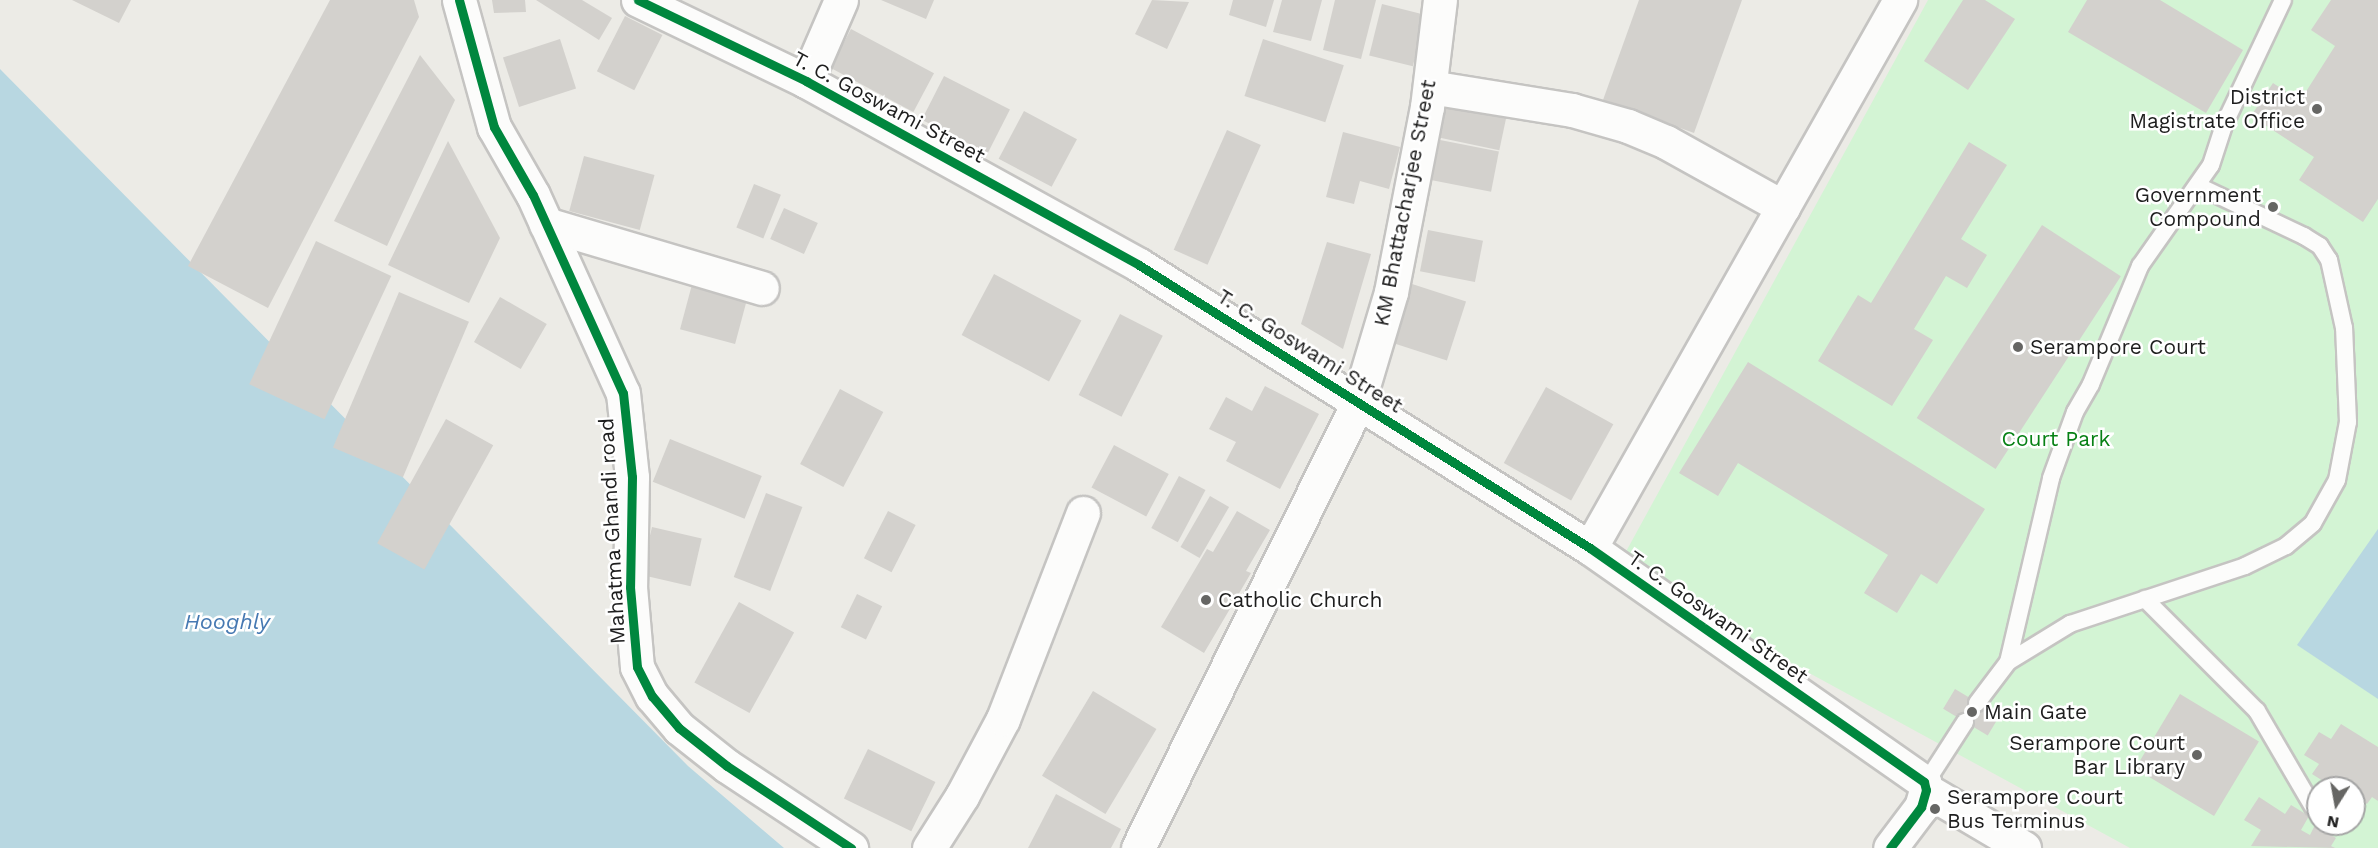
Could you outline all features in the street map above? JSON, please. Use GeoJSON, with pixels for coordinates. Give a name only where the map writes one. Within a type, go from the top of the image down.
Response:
{"type":"FeatureCollection","features":[{"type":"Feature","properties":{"kind":"street","name":"Mahatma Ghandi road"},"geometry":{"type":"LineString","coordinates":[[459,0],[494,127],[546,224],[623,393],[632,477],[630,586],[637,667],[652,696],[679,728],[727,766],[851,848]]}},
{"type":"Feature","properties":{"kind":"street","name":"T. C. Goswami Street"},"geometry":{"type":"LineString","coordinates":[[638,0],[806,81],[1139,265],[1590,548],[1926,787],[2024,848]]}},
{"type":"Feature","properties":{"kind":"street"},"geometry":{"type":"LineString","coordinates":[[806,81],[841,0]]}},
{"type":"Feature","properties":{"kind":"street","name":"KM Bhattacharjee Street"},"geometry":{"type":"LineString","coordinates":[[1138,848],[1359,403],[1391,292],[1430,87],[1440,0]]}},
{"type":"Feature","properties":{"kind":"street"},"geometry":{"type":"LineString","coordinates":[[1590,548],[1900,0]]}},
{"type":"Feature","properties":{"kind":"street"},"geometry":{"type":"LineString","coordinates":[[1430,87],[1572,110],[1628,126],[1666,142],[1783,207]]}},
{"type":"Feature","properties":{"kind":"street"},"geometry":{"type":"LineString","coordinates":[[546,224],[762,288]]}},
{"type":"Feature","properties":{"kind":"street"},"geometry":{"type":"LineString","coordinates":[[929,848],[1003,719],[1083,513]]}},
{"type":"Feature","properties":{"kind":"street"},"geometry":{"type":"LineString","coordinates":[[1890,848],[1921,807],[1926,787]]}},
{"type":"Feature","properties":{"kind":"lane"},"geometry":{"type":"LineString","coordinates":[[2008,662],[2045,501],[2071,421],[2140,266],[2198,186],[2283,0]]}},
{"type":"Feature","properties":{"kind":"lane"},"geometry":{"type":"LineString","coordinates":[[1977,703],[2008,662],[2070,624],[2245,566],[2305,533],[2328,500],[2345,450],[2348,422],[2344,328],[2329,260],[2320,246],[2304,236],[2198,186]]}},
{"type":"Feature","properties":{"kind":"lane"},"geometry":{"type":"LineString","coordinates":[[2145,599],[2257,711],[2306,795]]}},
{"type":"Feature","properties":{"kind":"lane"},"geometry":{"type":"LineString","coordinates":[[1926,787],[1965,722]]}},
{"type":"Feature","properties":{"kind":"green space","name":"Court Park"},"geometry":{"type":"Polygon","coordinates":[[[1928,0],[2378,0],[2378,848],[2130,848],[1617,568],[1928,0]]]}},
{"type":"Feature","properties":{"kind":"water","name":"Hooghly"},"geometry":{"type":"Polygon","coordinates":[[[0,69],[688,766],[784,848],[0,848],[0,69]]]}},
{"type":"Feature","properties":{"kind":"water"},"geometry":{"type":"Polygon","coordinates":[[[2378,529],[2378,699],[2297,645],[2378,529]]]}},
{"type":"Feature","properties":{"kind":"building"},"geometry":{"type":"Polygon","coordinates":[[[72,0],[131,0],[119,23],[72,0]]]}},
{"type":"Feature","properties":{"kind":"building"},"geometry":{"type":"Polygon","coordinates":[[[330,0],[414,0],[419,17],[268,308],[188,266],[330,0]]]}},
{"type":"Feature","properties":{"kind":"building"},"geometry":{"type":"Polygon","coordinates":[[[492,0],[525,0],[526,12],[494,13],[492,0]]]}},
{"type":"Feature","properties":{"kind":"building"},"geometry":{"type":"Polygon","coordinates":[[[536,0],[582,0],[612,18],[599,40],[536,0]]]}},
{"type":"Feature","properties":{"kind":"building"},"geometry":{"type":"Polygon","coordinates":[[[881,0],[934,0],[926,19],[881,0]]]}},
{"type":"Feature","properties":{"kind":"building"},"geometry":{"type":"Polygon","coordinates":[[[1152,0],[1189,2],[1167,49],[1135,34],[1152,0]]]}},
{"type":"Feature","properties":{"kind":"building"},"geometry":{"type":"Polygon","coordinates":[[[1233,0],[1274,0],[1266,27],[1229,15],[1233,0]]]}},
{"type":"Feature","properties":{"kind":"building"},"geometry":{"type":"Polygon","coordinates":[[[1282,0],[1322,0],[1311,41],[1273,32],[1282,0]]]}},
{"type":"Feature","properties":{"kind":"building"},"geometry":{"type":"Polygon","coordinates":[[[1335,0],[1376,0],[1361,59],[1323,50],[1335,0]]]}},
{"type":"Feature","properties":{"kind":"building"},"geometry":{"type":"Polygon","coordinates":[[[1639,0],[1742,0],[1694,133],[1603,100],[1639,0]]]}},
{"type":"Feature","properties":{"kind":"building"},"geometry":{"type":"Polygon","coordinates":[[[1963,0],[1985,0],[2015,19],[1968,90],[1924,61],[1963,0]]]}},
{"type":"Feature","properties":{"kind":"building"},"geometry":{"type":"Polygon","coordinates":[[[2087,0],[2160,0],[2243,50],[2206,113],[2068,32],[2087,0]]]}},
{"type":"Feature","properties":{"kind":"building","name":"District Magistrate Office"},"geometry":{"type":"Polygon","coordinates":[[[2331,0],[2378,0],[2378,199],[2363,222],[2299,180],[2314,157],[2251,116],[2273,83],[2300,101],[2335,46],[2311,30],[2331,0]]]}},
{"type":"Feature","properties":{"kind":"building"},"geometry":{"type":"Polygon","coordinates":[[[1382,4],[1426,15],[1413,66],[1369,55],[1382,4]]]}},
{"type":"Feature","properties":{"kind":"building"},"geometry":{"type":"Polygon","coordinates":[[[625,16],[662,35],[634,90],[597,71],[625,16]]]}},
{"type":"Feature","properties":{"kind":"building"},"geometry":{"type":"Polygon","coordinates":[[[851,29],[934,73],[913,112],[830,68],[851,29]]]}},
{"type":"Feature","properties":{"kind":"building"},"geometry":{"type":"Polygon","coordinates":[[[560,39],[576,88],[519,107],[503,58],[560,39]]]}},
{"type":"Feature","properties":{"kind":"building"},"geometry":{"type":"Polygon","coordinates":[[[1263,39],[1344,65],[1325,122],[1244,96],[1263,39]]]}},
{"type":"Feature","properties":{"kind":"building"},"geometry":{"type":"Polygon","coordinates":[[[420,55],[455,100],[387,246],[334,221],[420,55]]]}},
{"type":"Feature","properties":{"kind":"building"},"geometry":{"type":"Polygon","coordinates":[[[944,76],[1010,110],[988,153],[922,120],[944,76]]]}},
{"type":"Feature","properties":{"kind":"building"},"geometry":{"type":"Polygon","coordinates":[[[1446,98],[1508,111],[1499,150],[1438,137],[1446,98]]]}},
{"type":"Feature","properties":{"kind":"building"},"geometry":{"type":"Polygon","coordinates":[[[1024,111],[1077,139],[1052,187],[999,159],[1024,111]]]}},
{"type":"Feature","properties":{"kind":"building"},"geometry":{"type":"Polygon","coordinates":[[[1227,130],[1261,145],[1208,265],[1174,250],[1227,130]]]}},
{"type":"Feature","properties":{"kind":"building"},"geometry":{"type":"Polygon","coordinates":[[[1343,132],[1400,147],[1389,189],[1360,181],[1354,204],[1326,197],[1343,132]]]}},
{"type":"Feature","properties":{"kind":"building"},"geometry":{"type":"Polygon","coordinates":[[[1440,140],[1499,151],[1491,192],[1432,180],[1440,140]]]}},
{"type":"Feature","properties":{"kind":"building"},"geometry":{"type":"Polygon","coordinates":[[[448,141],[500,238],[469,303],[388,265],[448,141]]]}},
{"type":"Feature","properties":{"kind":"building"},"geometry":{"type":"Polygon","coordinates":[[[1969,142],[2007,165],[1961,239],[1987,255],[1967,288],[1946,276],[1914,329],[1933,340],[1892,406],[1818,361],[1858,295],[1871,303],[1969,142]]]}},
{"type":"Feature","properties":{"kind":"building"},"geometry":{"type":"Polygon","coordinates":[[[584,156],[655,175],[640,230],[569,211],[584,156]]]}},
{"type":"Feature","properties":{"kind":"building"},"geometry":{"type":"Polygon","coordinates":[[[754,184],[781,195],[763,238],[736,228],[754,184]]]}},
{"type":"Feature","properties":{"kind":"building"},"geometry":{"type":"Polygon","coordinates":[[[784,208],[818,223],[804,254],[770,239],[784,208]]]}},
{"type":"Feature","properties":{"kind":"building","name":"Serampore Court"},"geometry":{"type":"Polygon","coordinates":[[[2042,225],[2121,276],[1996,469],[1917,418],[2042,225]]]}},
{"type":"Feature","properties":{"kind":"building"},"geometry":{"type":"Polygon","coordinates":[[[1428,230],[1483,241],[1475,282],[1420,271],[1428,230]]]}},
{"type":"Feature","properties":{"kind":"building"},"geometry":{"type":"Polygon","coordinates":[[[316,241],[391,276],[324,419],[249,384],[316,241]]]}},
{"type":"Feature","properties":{"kind":"building"},"geometry":{"type":"Polygon","coordinates":[[[1327,242],[1371,254],[1343,349],[1301,324],[1327,242]]]}},
{"type":"Feature","properties":{"kind":"building"},"geometry":{"type":"Polygon","coordinates":[[[994,274],[1081,320],[1049,381],[962,335],[994,274]]]}},
{"type":"Feature","properties":{"kind":"building"},"geometry":{"type":"Polygon","coordinates":[[[694,277],[749,292],[735,344],[680,329],[694,277]]]}},
{"type":"Feature","properties":{"kind":"building"},"geometry":{"type":"Polygon","coordinates":[[[1409,283],[1466,302],[1447,361],[1390,342],[1409,283]]]}},
{"type":"Feature","properties":{"kind":"building"},"geometry":{"type":"Polygon","coordinates":[[[399,292],[469,322],[403,477],[333,448],[399,292]]]}},
{"type":"Feature","properties":{"kind":"building"},"geometry":{"type":"Polygon","coordinates":[[[500,297],[547,324],[521,369],[474,342],[500,297]]]}},
{"type":"Feature","properties":{"kind":"building"},"geometry":{"type":"Polygon","coordinates":[[[1120,314],[1163,336],[1121,417],[1079,395],[1120,314]]]}},
{"type":"Feature","properties":{"kind":"building"},"geometry":{"type":"Polygon","coordinates":[[[1748,362],[1985,509],[1937,584],[1921,574],[1897,613],[1864,593],[1888,555],[1738,463],[1718,496],[1679,473],[1748,362]]]}},
{"type":"Feature","properties":{"kind":"building"},"geometry":{"type":"Polygon","coordinates":[[[1265,386],[1319,414],[1280,489],[1226,461],[1236,442],[1209,429],[1226,397],[1252,411],[1265,386]]]}},
{"type":"Feature","properties":{"kind":"building"},"geometry":{"type":"Polygon","coordinates":[[[1546,387],[1613,424],[1571,500],[1504,463],[1546,387]]]}},
{"type":"Feature","properties":{"kind":"building"},"geometry":{"type":"Polygon","coordinates":[[[840,389],[883,412],[843,487],[800,464],[840,389]]]}},
{"type":"Feature","properties":{"kind":"building"},"geometry":{"type":"Polygon","coordinates":[[[446,419],[493,445],[424,569],[377,543],[446,419]]]}},
{"type":"Feature","properties":{"kind":"building"},"geometry":{"type":"Polygon","coordinates":[[[670,439],[762,476],[745,519],[653,482],[670,439]]]}},
{"type":"Feature","properties":{"kind":"building"},"geometry":{"type":"Polygon","coordinates":[[[1114,445],[1169,474],[1146,516],[1091,487],[1114,445]]]}},
{"type":"Feature","properties":{"kind":"building"},"geometry":{"type":"Polygon","coordinates":[[[1179,476],[1205,490],[1178,542],[1151,528],[1179,476]]]}},
{"type":"Feature","properties":{"kind":"building"},"geometry":{"type":"Polygon","coordinates":[[[766,493],[802,507],[770,591],[734,577],[766,493]]]}},
{"type":"Feature","properties":{"kind":"building"},"geometry":{"type":"Polygon","coordinates":[[[1210,496],[1229,507],[1200,558],[1180,547],[1210,496]]]}},
{"type":"Feature","properties":{"kind":"building"},"geometry":{"type":"Polygon","coordinates":[[[888,511],[916,525],[892,572],[864,558],[888,511]]]}},
{"type":"Feature","properties":{"kind":"building","name":"Catholic Church"},"geometry":{"type":"Polygon","coordinates":[[[1237,511],[1270,530],[1246,571],[1251,573],[1204,653],[1161,627],[1207,549],[1213,552],[1237,511]]]}},
{"type":"Feature","properties":{"kind":"building"},"geometry":{"type":"Polygon","coordinates":[[[652,527],[702,538],[691,586],[641,575],[652,527]]]}},
{"type":"Feature","properties":{"kind":"building"},"geometry":{"type":"Polygon","coordinates":[[[857,594],[882,606],[866,640],[841,627],[857,594]]]}},
{"type":"Feature","properties":{"kind":"building"},"geometry":{"type":"Polygon","coordinates":[[[739,602],[794,633],[749,713],[694,682],[739,602]]]}},
{"type":"Feature","properties":{"kind":"building","name":"Main Gate"},"geometry":{"type":"Polygon","coordinates":[[[1955,689],[2000,716],[1988,735],[1943,709],[1955,689]]]}},
{"type":"Feature","properties":{"kind":"building"},"geometry":{"type":"Polygon","coordinates":[[[1093,691],[1156,729],[1105,814],[1042,776],[1093,691]]]}},
{"type":"Feature","properties":{"kind":"building","name":"Serampore Court Bar Library"},"geometry":{"type":"Polygon","coordinates":[[[2180,694],[2259,741],[2214,816],[2135,769],[2180,694]]]}},
{"type":"Feature","properties":{"kind":"building"},"geometry":{"type":"Polygon","coordinates":[[[2341,724],[2378,747],[2378,801],[2372,797],[2366,803],[2366,776],[2315,776],[2312,774],[2319,764],[2304,755],[2319,732],[2331,739],[2341,724]]]}},
{"type":"Feature","properties":{"kind":"building"},"geometry":{"type":"Polygon","coordinates":[[[868,749],[935,782],[911,831],[844,798],[868,749]]]}},
{"type":"Feature","properties":{"kind":"building"},"geometry":{"type":"Polygon","coordinates":[[[1056,794],[1121,829],[1111,848],[1028,848],[1056,794]]]}},
{"type":"Feature","properties":{"kind":"building"},"geometry":{"type":"Polygon","coordinates":[[[2259,797],[2285,814],[2291,805],[2306,814],[2306,821],[2301,830],[2306,833],[2306,836],[2333,836],[2336,838],[2331,846],[2335,848],[2251,846],[2261,830],[2244,820],[2259,797]]]}},
{"type":"Feature","properties":{"kind":"cycle path"},"geometry":{"type":"LineString","coordinates":[[459,0],[494,127],[533,195],[623,393],[632,477],[630,587],[637,667],[652,696],[679,728],[727,766],[851,848]]}},
{"type":"Feature","properties":{"kind":"cycle path"},"geometry":{"type":"LineString","coordinates":[[638,0],[806,81],[1139,265],[1590,548],[1924,782],[1926,790],[1921,807],[1890,848]]}},
{"type":"Feature","properties":{"kind":"place","name":"District Magistrate Office"},"geometry":{"type":"Point","coordinates":[2317,109]}},
{"type":"Feature","properties":{"kind":"place","name":"Government Compound"},"geometry":{"type":"Point","coordinates":[2273,207]}},
{"type":"Feature","properties":{"kind":"place","name":"Serampore Court"},"geometry":{"type":"Point","coordinates":[2018,347]}},
{"type":"Feature","properties":{"kind":"place","name":"Catholic Church"},"geometry":{"type":"Point","coordinates":[1206,600]}},
{"type":"Feature","properties":{"kind":"place","name":"Main Gate"},"geometry":{"type":"Point","coordinates":[1972,712]}},
{"type":"Feature","properties":{"kind":"place","name":"Serampore Court Bar Library"},"geometry":{"type":"Point","coordinates":[2197,755]}},
{"type":"Feature","properties":{"kind":"place","name":"Serampore Court Bus Terminus"},"geometry":{"type":"Point","coordinates":[1935,809]}}]}
